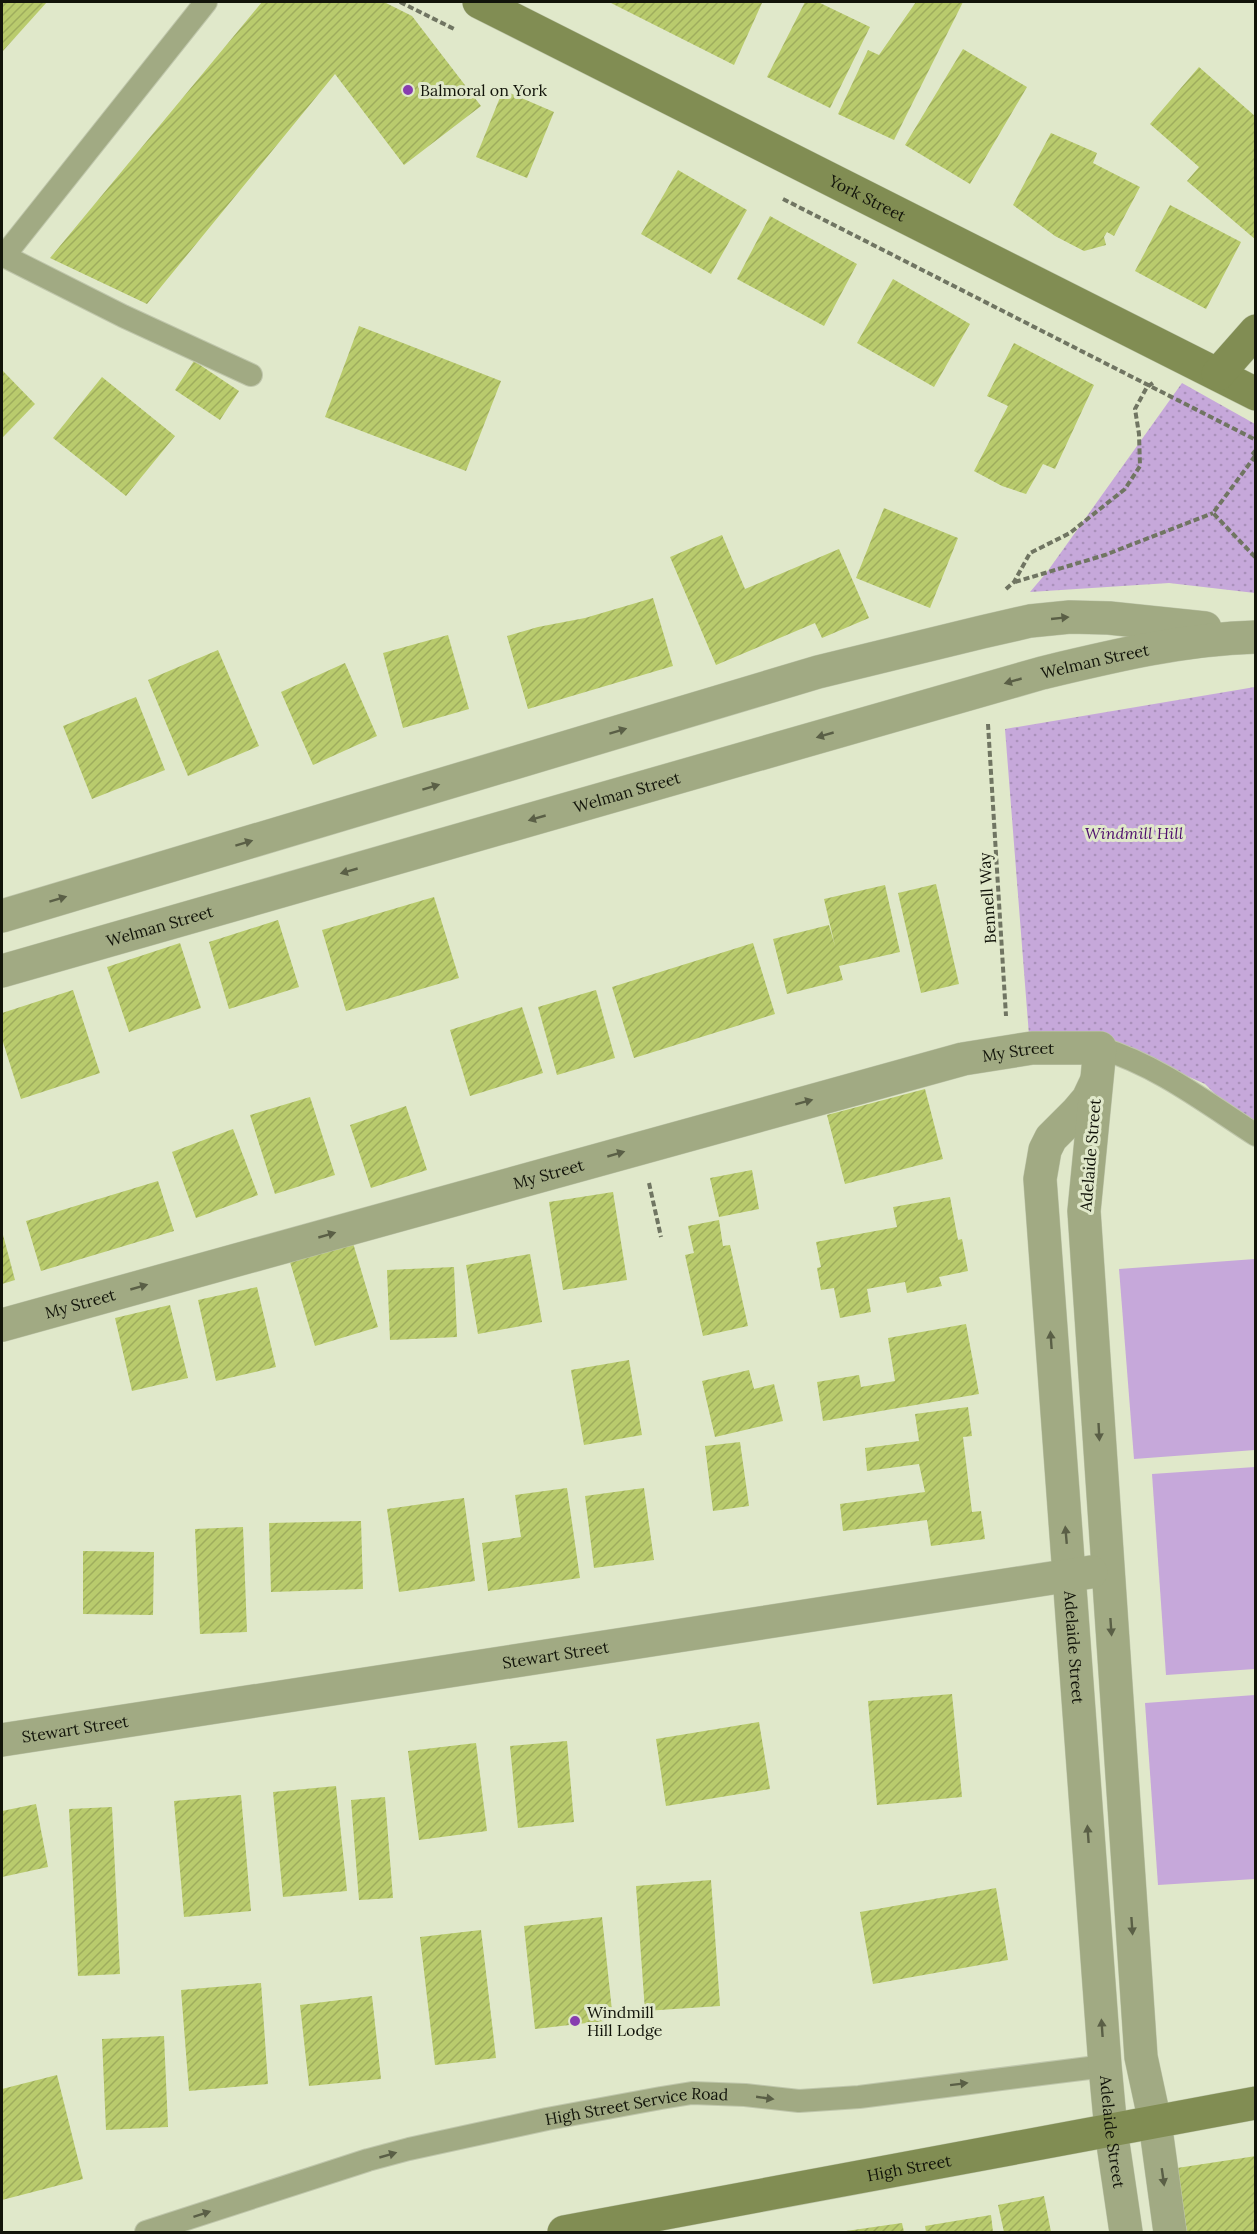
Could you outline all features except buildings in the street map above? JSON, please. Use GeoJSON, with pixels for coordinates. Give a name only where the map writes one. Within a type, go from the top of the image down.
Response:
{"type":"FeatureCollection","features":[{"type":"Feature","properties":{"kind":"street","name":"York Street"},"geometry":{"type":"LineString","coordinates":[[479,2],[1256,394]]}},
{"type":"Feature","properties":{"kind":"street"},"geometry":{"type":"LineString","coordinates":[[1218,374],[1256,331]]}},
{"type":"Feature","properties":{"kind":"street","name":"Welman Street"},"geometry":{"type":"LineString","coordinates":[[2,916],[818,672],[1030,621],[1070,617],[1109,618],[1256,635]]}},
{"type":"Feature","properties":{"kind":"street","name":"Welman Street"},"geometry":{"type":"LineString","coordinates":[[2,971],[1042,673],[1180,643],[1256,635]]}},
{"type":"Feature","properties":{"kind":"street","name":"My Street"},"geometry":{"type":"LineString","coordinates":[[2,1325],[963,1059],[1008,1050],[1056,1047],[1100,1048]]}},
{"type":"Feature","properties":{"kind":"street","name":"Adelaide Street"},"geometry":{"type":"LineString","coordinates":[[1100,1048],[1084,1211],[1141,2057],[1155,2122],[1170,2232]]}},
{"type":"Feature","properties":{"kind":"street","name":"Adelaide Street"},"geometry":{"type":"LineString","coordinates":[[1097,1081],[1088,1099],[1077,1113],[1051,1138],[1045,1150],[1040,1179],[1105,2066],[1111,2130],[1126,2232]]}},
{"type":"Feature","properties":{"kind":"street"},"geometry":{"type":"LineString","coordinates":[[1042,1215],[1084,1211]]}},
{"type":"Feature","properties":{"kind":"street"},"geometry":{"type":"LineString","coordinates":[[1046,1277],[1089,1274]]}},
{"type":"Feature","properties":{"kind":"street"},"geometry":{"type":"LineString","coordinates":[[1054,1386],[1096,1383]]}},
{"type":"Feature","properties":{"kind":"street","name":"Stewart Street"},"geometry":{"type":"LineString","coordinates":[[2,1740],[1107,1569]]}},
{"type":"Feature","properties":{"kind":"street"},"geometry":{"type":"LineString","coordinates":[[1092,1880],[1128,1876]]}},
{"type":"Feature","properties":{"kind":"street","name":"High Street Service Road"},"geometry":{"type":"LineString","coordinates":[[1105,2066],[1141,2057]]}},
{"type":"Feature","properties":{"kind":"street","name":"High Street"},"geometry":{"type":"LineString","coordinates":[[564,2232],[1256,2103]]}},
{"type":"Feature","properties":{"kind":"lane"},"geometry":{"type":"LineString","coordinates":[[206,2],[3,257],[251,375]]}},
{"type":"Feature","properties":{"kind":"lane"},"geometry":{"type":"LineString","coordinates":[[1100,1048],[1120,1054],[1159,1072],[1256,1135]]}},
{"type":"Feature","properties":{"kind":"lane","name":"High Street Service Road"},"geometry":{"type":"LineString","coordinates":[[146,2232],[409,2149],[547,2119],[661,2098],[692,2093],[745,2095],[799,2101],[858,2097],[1105,2066]]}},
{"type":"Feature","properties":{"kind":"path"},"geometry":{"type":"LineString","coordinates":[[400,2],[461,33]]}},
{"type":"Feature","properties":{"kind":"path"},"geometry":{"type":"LineString","coordinates":[[777,196],[1147,387],[1256,440]]}},
{"type":"Feature","properties":{"kind":"path"},"geometry":{"type":"LineString","coordinates":[[998,595],[1014,582],[1030,553],[1070,532],[1125,489],[1140,466],[1136,409],[1147,387],[1158,380]]}},
{"type":"Feature","properties":{"kind":"path"},"geometry":{"type":"LineString","coordinates":[[1014,582],[1105,555],[1213,513],[1255,458],[1251,456],[1256,450]]}},
{"type":"Feature","properties":{"kind":"path"},"geometry":{"type":"LineString","coordinates":[[1213,513],[1256,558]]}},
{"type":"Feature","properties":{"kind":"path","name":"Bennell Way"},"geometry":{"type":"LineString","coordinates":[[989,744],[1008,1050]]}},
{"type":"Feature","properties":{"kind":"path"},"geometry":{"type":"LineString","coordinates":[[640,1148],[661,1238]]}},
{"type":"Feature","properties":{"kind":"green space"},"geometry":{"type":"Polygon","coordinates":[[[1182,383],[1255,424],[1255,593],[1169,583],[1030,592],[1047,572],[1182,383]]]}},
{"type":"Feature","properties":{"kind":"green space","name":"Windmill Hill"},"geometry":{"type":"Polygon","coordinates":[[[1255,687],[1255,1129],[1241,1120],[1205,1084],[1122,1047],[1029,1035],[1005,729],[1255,687]]]}},
{"type":"Feature","properties":{"kind":"green space"},"geometry":{"type":"Polygon","coordinates":[[[1255,1259],[1255,1450],[1134,1459],[1119,1269],[1255,1259]]]}},
{"type":"Feature","properties":{"kind":"green space"},"geometry":{"type":"Polygon","coordinates":[[[1255,1467],[1255,1669],[1166,1675],[1152,1474],[1255,1467]]]}},
{"type":"Feature","properties":{"kind":"green space"},"geometry":{"type":"Polygon","coordinates":[[[1255,1695],[1255,1879],[1158,1885],[1145,1703],[1255,1695]]]}},
{"type":"Feature","properties":{"kind":"place","name":"Balmoral on York"},"geometry":{"type":"Point","coordinates":[408,90]}},
{"type":"Feature","properties":{"kind":"place","name":"Windmill Hill Lodge"},"geometry":{"type":"Point","coordinates":[575,2021]}}]}
